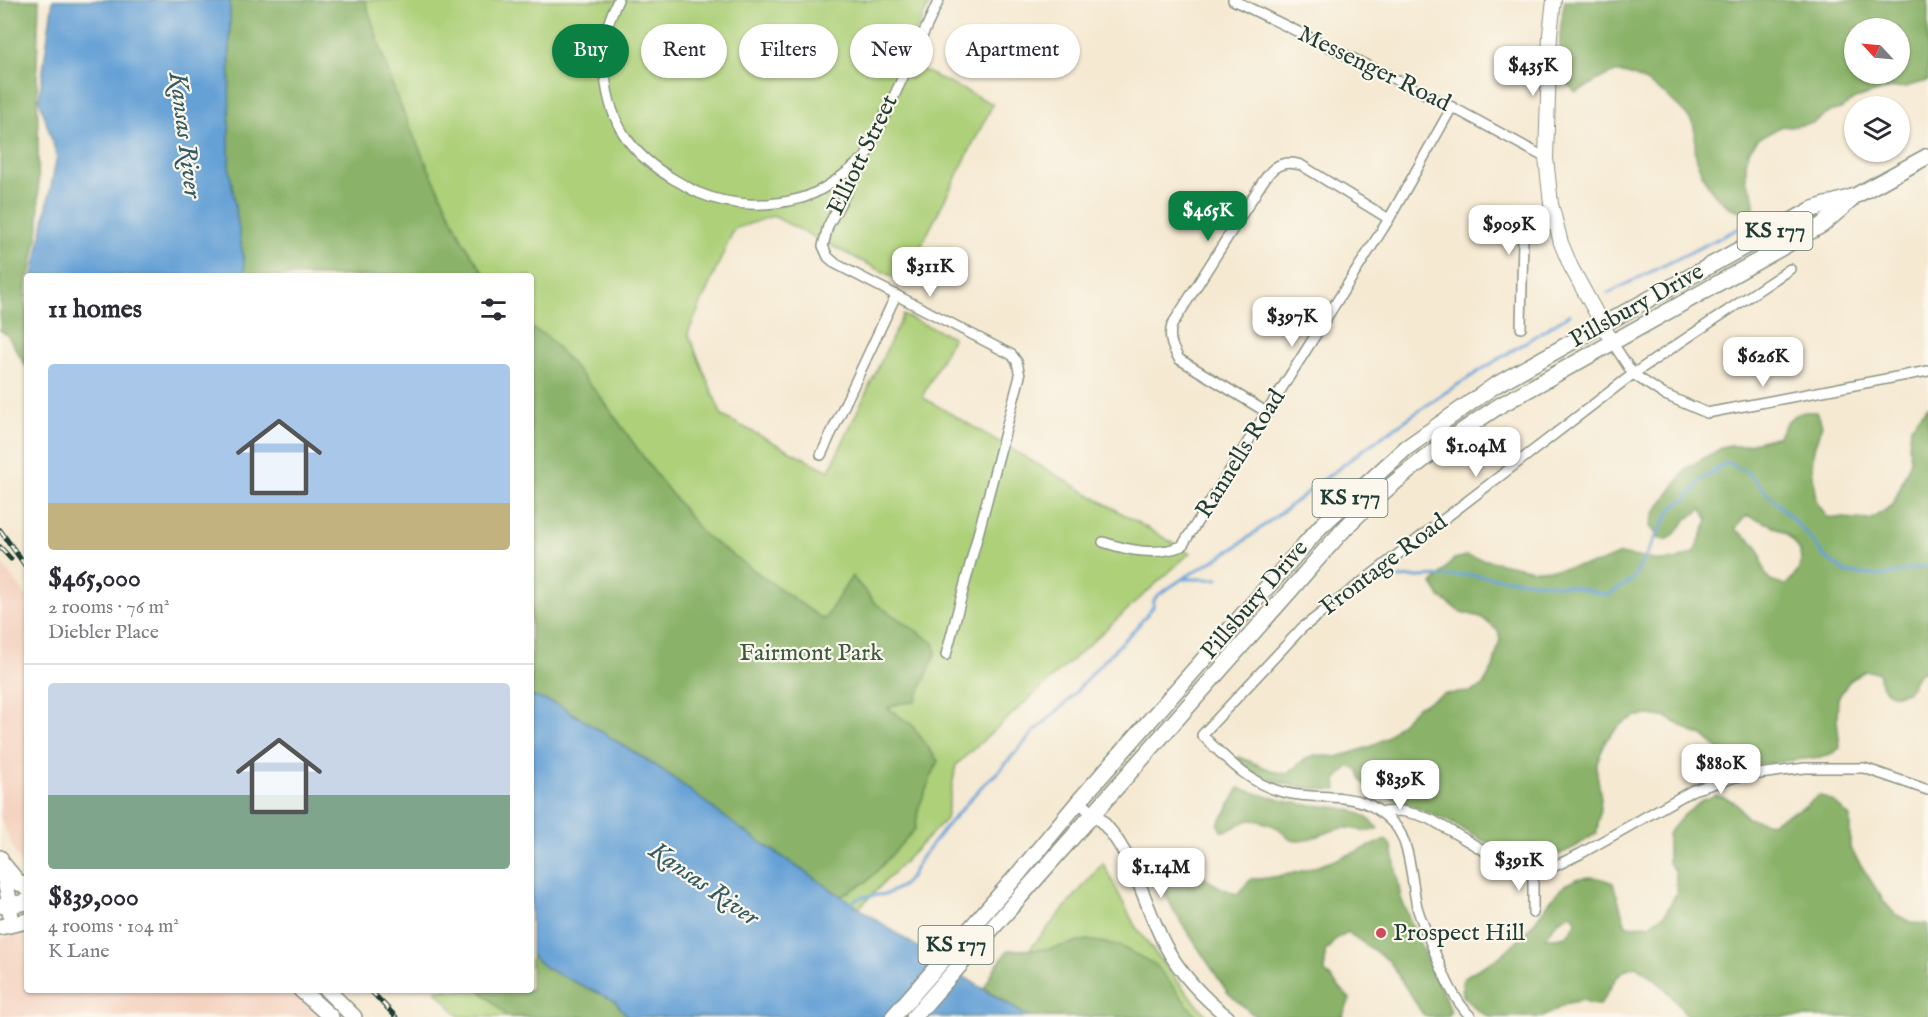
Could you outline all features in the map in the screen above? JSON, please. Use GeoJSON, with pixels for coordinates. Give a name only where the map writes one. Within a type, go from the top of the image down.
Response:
{"type":"FeatureCollection","features":[{"type":"Feature","properties":{"kind":"highway","name":"Pillsbury Drive"},"geometry":{"type":"LineString","coordinates":[[914,1017],[1025,879],[1079,801],[1299,549],[1363,485],[1406,448],[1485,392],[1602,325],[1813,209],[1855,196],[1928,156]]}},
{"type":"Feature","properties":{"kind":"highway","name":"Pillsbury Drive"},"geometry":{"type":"LineString","coordinates":[[893,1017],[1025,879],[1094,814],[1359,514],[1409,470],[1452,437],[1499,406],[1822,225],[1855,196]]}},
{"type":"Feature","properties":{"kind":"highway"},"geometry":{"type":"LineString","coordinates":[[1,861],[24,886]]}},
{"type":"Feature","properties":{"kind":"highway"},"geometry":{"type":"LineString","coordinates":[[1,861],[6,925],[24,922]]}},
{"type":"Feature","properties":{"kind":"highway"},"geometry":{"type":"LineString","coordinates":[[5,906],[24,903]]}},
{"type":"Feature","properties":{"kind":"highway"},"geometry":{"type":"LineString","coordinates":[[304,993],[331,1017]]}},
{"type":"Feature","properties":{"kind":"highway"},"geometry":{"type":"LineString","coordinates":[[330,993],[354,1017]]}},
{"type":"Feature","properties":{"kind":"main road"},"geometry":{"type":"LineString","coordinates":[[1554,0],[1550,34],[1546,158],[1551,204],[1555,224],[1571,267],[1612,342]]}},
{"type":"Feature","properties":{"kind":"street"},"geometry":{"type":"LineString","coordinates":[[618,0],[612,13],[603,48],[607,93],[616,122],[633,149],[649,164],[699,194],[731,203],[765,205],[804,197],[836,181],[866,156]]}},
{"type":"Feature","properties":{"kind":"street","name":"Elliott Street"},"geometry":{"type":"LineString","coordinates":[[896,295],[836,264],[828,257],[823,246],[828,226],[866,156],[939,0]]}},
{"type":"Feature","properties":{"kind":"street","name":"Messenger Road"},"geometry":{"type":"LineString","coordinates":[[1233,0],[1452,107],[1546,158]]}},
{"type":"Feature","properties":{"kind":"street","name":"Rannells Road"},"geometry":{"type":"LineString","coordinates":[[1103,542],[1150,553],[1169,551],[1182,546],[1389,219],[1452,107]]}},
{"type":"Feature","properties":{"kind":"street"},"geometry":{"type":"LineString","coordinates":[[1268,413],[1179,359],[1171,345],[1169,334],[1179,315],[1255,194],[1279,164],[1284,162],[1300,165],[1389,219]]}},
{"type":"Feature","properties":{"kind":"street"},"geometry":{"type":"LineString","coordinates":[[1521,328],[1523,238],[1526,232],[1555,224]]}},
{"type":"Feature","properties":{"kind":"street","name":"Frontage Road"},"geometry":{"type":"LineString","coordinates":[[1382,812],[1365,803],[1342,799],[1300,797],[1276,791],[1249,778],[1202,735],[1302,628],[1633,374],[1790,269]]}},
{"type":"Feature","properties":{"kind":"street"},"geometry":{"type":"LineString","coordinates":[[821,455],[896,295],[1012,355],[1017,362],[1020,376],[946,655]]}},
{"type":"Feature","properties":{"kind":"street"},"geometry":{"type":"LineString","coordinates":[[1612,342],[1633,374],[1663,394],[1707,413],[1928,371]]}},
{"type":"Feature","properties":{"kind":"street"},"geometry":{"type":"LineString","coordinates":[[1382,812],[1401,812],[1432,820],[1500,860],[1533,872],[1549,869],[1580,854],[1693,790],[1736,777],[1805,768],[1864,768],[1928,790]]}},
{"type":"Feature","properties":{"kind":"street"},"geometry":{"type":"LineString","coordinates":[[1079,801],[1107,826],[1119,844],[1165,945],[1178,965],[1228,1017]]}},
{"type":"Feature","properties":{"kind":"street"},"geometry":{"type":"LineString","coordinates":[[1382,812],[1397,826],[1407,851],[1418,910],[1448,983],[1462,1009],[1471,1017]]}},
{"type":"Feature","properties":{"kind":"street"},"geometry":{"type":"LineString","coordinates":[[1533,872],[1533,913]]}},
{"type":"Feature","properties":{"kind":"shaded area"},"geometry":{"type":"Polygon","coordinates":[[[0,561],[24,593],[24,873],[0,817],[0,561]]]}},
{"type":"Feature","properties":{"kind":"shaded area"},"geometry":{"type":"Polygon","coordinates":[[[24,931],[24,993],[292,993],[320,1017],[0,1017],[0,939],[24,931]]]}},
{"type":"Feature","properties":{"kind":"green space"},"geometry":{"type":"Polygon","coordinates":[[[0,0],[39,0],[37,63],[39,227],[31,273],[24,273],[24,363],[8,336],[0,330],[0,0]]]}},
{"type":"Feature","properties":{"kind":"green space","name":"Fairmont Park"},"geometry":{"type":"Polygon","coordinates":[[[230,0],[931,0],[920,24],[850,24],[850,78],[911,79],[933,78],[933,75],[993,104],[903,282],[773,216],[734,229],[688,333],[722,416],[829,471],[903,315],[953,337],[922,397],[1190,553],[956,765],[946,819],[859,908],[739,828],[664,771],[559,705],[534,697],[534,273],[246,273],[229,30],[230,0]]]}},
{"type":"Feature","properties":{"kind":"green space"},"geometry":{"type":"Polygon","coordinates":[[[230,0],[365,0],[395,93],[464,243],[484,273],[246,273],[229,166],[230,0]]]}},
{"type":"Feature","properties":{"kind":"green space"},"geometry":{"type":"Polygon","coordinates":[[[1565,0],[1928,0],[1928,81],[1890,88],[1865,96],[1844,96],[1844,107],[1832,111],[1813,123],[1782,126],[1758,139],[1748,152],[1746,163],[1746,180],[1754,196],[1754,209],[1743,211],[1724,203],[1709,186],[1696,156],[1693,124],[1679,107],[1646,82],[1623,73],[1608,75],[1576,92],[1564,75],[1560,36],[1565,0]]]}},
{"type":"Feature","properties":{"kind":"green space"},"geometry":{"type":"Polygon","coordinates":[[[534,330],[547,336],[600,396],[654,472],[704,535],[824,620],[852,576],[875,603],[934,643],[936,653],[915,702],[901,703],[888,708],[912,725],[938,761],[919,807],[915,829],[868,881],[841,896],[738,827],[664,771],[559,705],[534,697],[534,330]]]}},
{"type":"Feature","properties":{"kind":"green space"},"geometry":{"type":"Polygon","coordinates":[[[1928,406],[1928,668],[1917,676],[1907,692],[1900,694],[1890,694],[1883,689],[1878,672],[1865,671],[1850,680],[1838,698],[1837,719],[1840,748],[1828,756],[1746,766],[1728,757],[1703,736],[1668,718],[1650,715],[1637,716],[1621,724],[1606,740],[1596,766],[1601,799],[1597,833],[1575,847],[1545,858],[1514,853],[1480,839],[1446,820],[1371,790],[1361,780],[1358,770],[1349,766],[1336,780],[1337,790],[1326,790],[1275,781],[1244,768],[1236,760],[1239,757],[1287,774],[1314,755],[1337,757],[1370,747],[1386,738],[1417,707],[1444,694],[1471,692],[1482,687],[1493,668],[1500,639],[1498,631],[1481,617],[1461,612],[1440,597],[1432,584],[1454,559],[1467,556],[1534,570],[1599,563],[1620,554],[1660,561],[1675,560],[1694,553],[1708,520],[1702,509],[1687,519],[1673,536],[1666,540],[1660,539],[1650,526],[1655,512],[1688,467],[1725,446],[1741,446],[1779,436],[1789,420],[1797,414],[1809,412],[1816,412],[1822,425],[1814,448],[1812,466],[1816,501],[1827,517],[1870,520],[1893,505],[1911,460],[1909,446],[1911,427],[1928,406]],[[1748,516],[1735,529],[1756,545],[1770,579],[1785,585],[1798,571],[1801,560],[1799,551],[1787,535],[1767,523],[1748,516]]]}},
{"type":"Feature","properties":{"kind":"green space"},"geometry":{"type":"Polygon","coordinates":[[[1239,788],[1286,801],[1343,808],[1362,815],[1378,828],[1365,831],[1342,828],[1304,841],[1290,839],[1278,828],[1254,820],[1221,831],[1218,825],[1239,788]]]}},
{"type":"Feature","properties":{"kind":"green space"},"geometry":{"type":"Polygon","coordinates":[[[1716,795],[1735,802],[1747,818],[1770,823],[1805,806],[1819,795],[1834,802],[1850,817],[1850,848],[1885,903],[1895,914],[1912,923],[1928,924],[1928,1017],[1688,1017],[1665,988],[1636,966],[1628,968],[1617,977],[1599,1005],[1589,1004],[1584,1000],[1568,1003],[1543,1017],[1490,1017],[1478,1011],[1463,996],[1462,982],[1465,977],[1503,954],[1531,926],[1558,891],[1581,878],[1595,878],[1613,883],[1626,926],[1649,925],[1665,914],[1677,892],[1675,871],[1668,862],[1668,834],[1683,816],[1703,800],[1716,795]],[[1570,914],[1558,921],[1545,938],[1567,935],[1576,922],[1574,916],[1570,914]]]}},
{"type":"Feature","properties":{"kind":"green space"},"geometry":{"type":"Polygon","coordinates":[[[1386,840],[1392,847],[1401,898],[1451,1011],[1447,1017],[1427,1017],[1422,1013],[1389,961],[1347,932],[1336,939],[1325,952],[1325,972],[1350,999],[1344,1017],[1256,1017],[1228,993],[1175,913],[1147,858],[1154,846],[1168,852],[1180,850],[1204,878],[1237,894],[1251,879],[1303,871],[1386,840]]]}},
{"type":"Feature","properties":{"kind":"green space"},"geometry":{"type":"Polygon","coordinates":[[[1103,863],[1135,926],[1167,969],[1208,1017],[1028,1017],[992,993],[1103,863]]]}},
{"type":"Feature","properties":{"kind":"green space"},"geometry":{"type":"Polygon","coordinates":[[[1087,940],[1118,945],[1156,965],[1197,1017],[1028,1017],[984,988],[1008,950],[1049,949],[1087,940]]]}},
{"type":"Feature","properties":{"kind":"green space"},"geometry":{"type":"Polygon","coordinates":[[[534,958],[546,968],[628,1017],[460,1017],[438,993],[534,993],[534,958]]]}},
{"type":"Feature","properties":{"kind":"green space"},"geometry":{"type":"Polygon","coordinates":[[[534,958],[546,968],[615,1001],[628,1017],[508,1017],[483,993],[534,993],[534,958]]]}},
{"type":"Feature","properties":{"kind":"water","name":"Kansas River"},"geometry":{"type":"Polygon","coordinates":[[[53,0],[230,0],[229,166],[246,273],[34,273],[57,156],[39,99],[53,0]]]}},
{"type":"Feature","properties":{"kind":"water","name":"Kansas River"},"geometry":{"type":"Polygon","coordinates":[[[534,697],[559,705],[664,771],[739,828],[937,960],[1028,1017],[628,1017],[615,1001],[546,968],[534,958],[534,697]]]}},
{"type":"Feature","properties":{"kind":"waterway"},"geometry":{"type":"LineString","coordinates":[[1608,293],[1764,216]]}},
{"type":"Feature","properties":{"kind":"waterway"},"geometry":{"type":"LineString","coordinates":[[849,904],[861,897],[887,894],[902,886],[944,829],[982,786],[998,772],[1034,732],[1067,702],[1137,627],[1153,607],[1157,596],[1236,547],[1360,452],[1443,394],[1570,314]]}},
{"type":"Feature","properties":{"kind":"waterway"},"geometry":{"type":"LineString","coordinates":[[1394,578],[1471,575],[1569,586],[1608,595],[1633,579],[1671,509],[1691,495],[1700,481],[1727,462],[1748,473],[1807,534],[1825,557],[1847,573],[1883,576],[1928,565]]}},
{"type":"Feature","properties":{"kind":"waterway"},"geometry":{"type":"LineString","coordinates":[[1183,579],[1218,579]]}},
{"type":"Feature","properties":{"kind":"railway"},"geometry":{"type":"LineString","coordinates":[[0,530],[24,564]]}},
{"type":"Feature","properties":{"kind":"railway"},"geometry":{"type":"LineString","coordinates":[[0,547],[11,559]]}},
{"type":"Feature","properties":{"kind":"railway"},"geometry":{"type":"LineString","coordinates":[[373,993],[396,1017]]}},
{"type":"Feature","properties":{"kind":"place","name":"Prospect Hill"},"geometry":{"type":"Point","coordinates":[1381,933]}}]}
